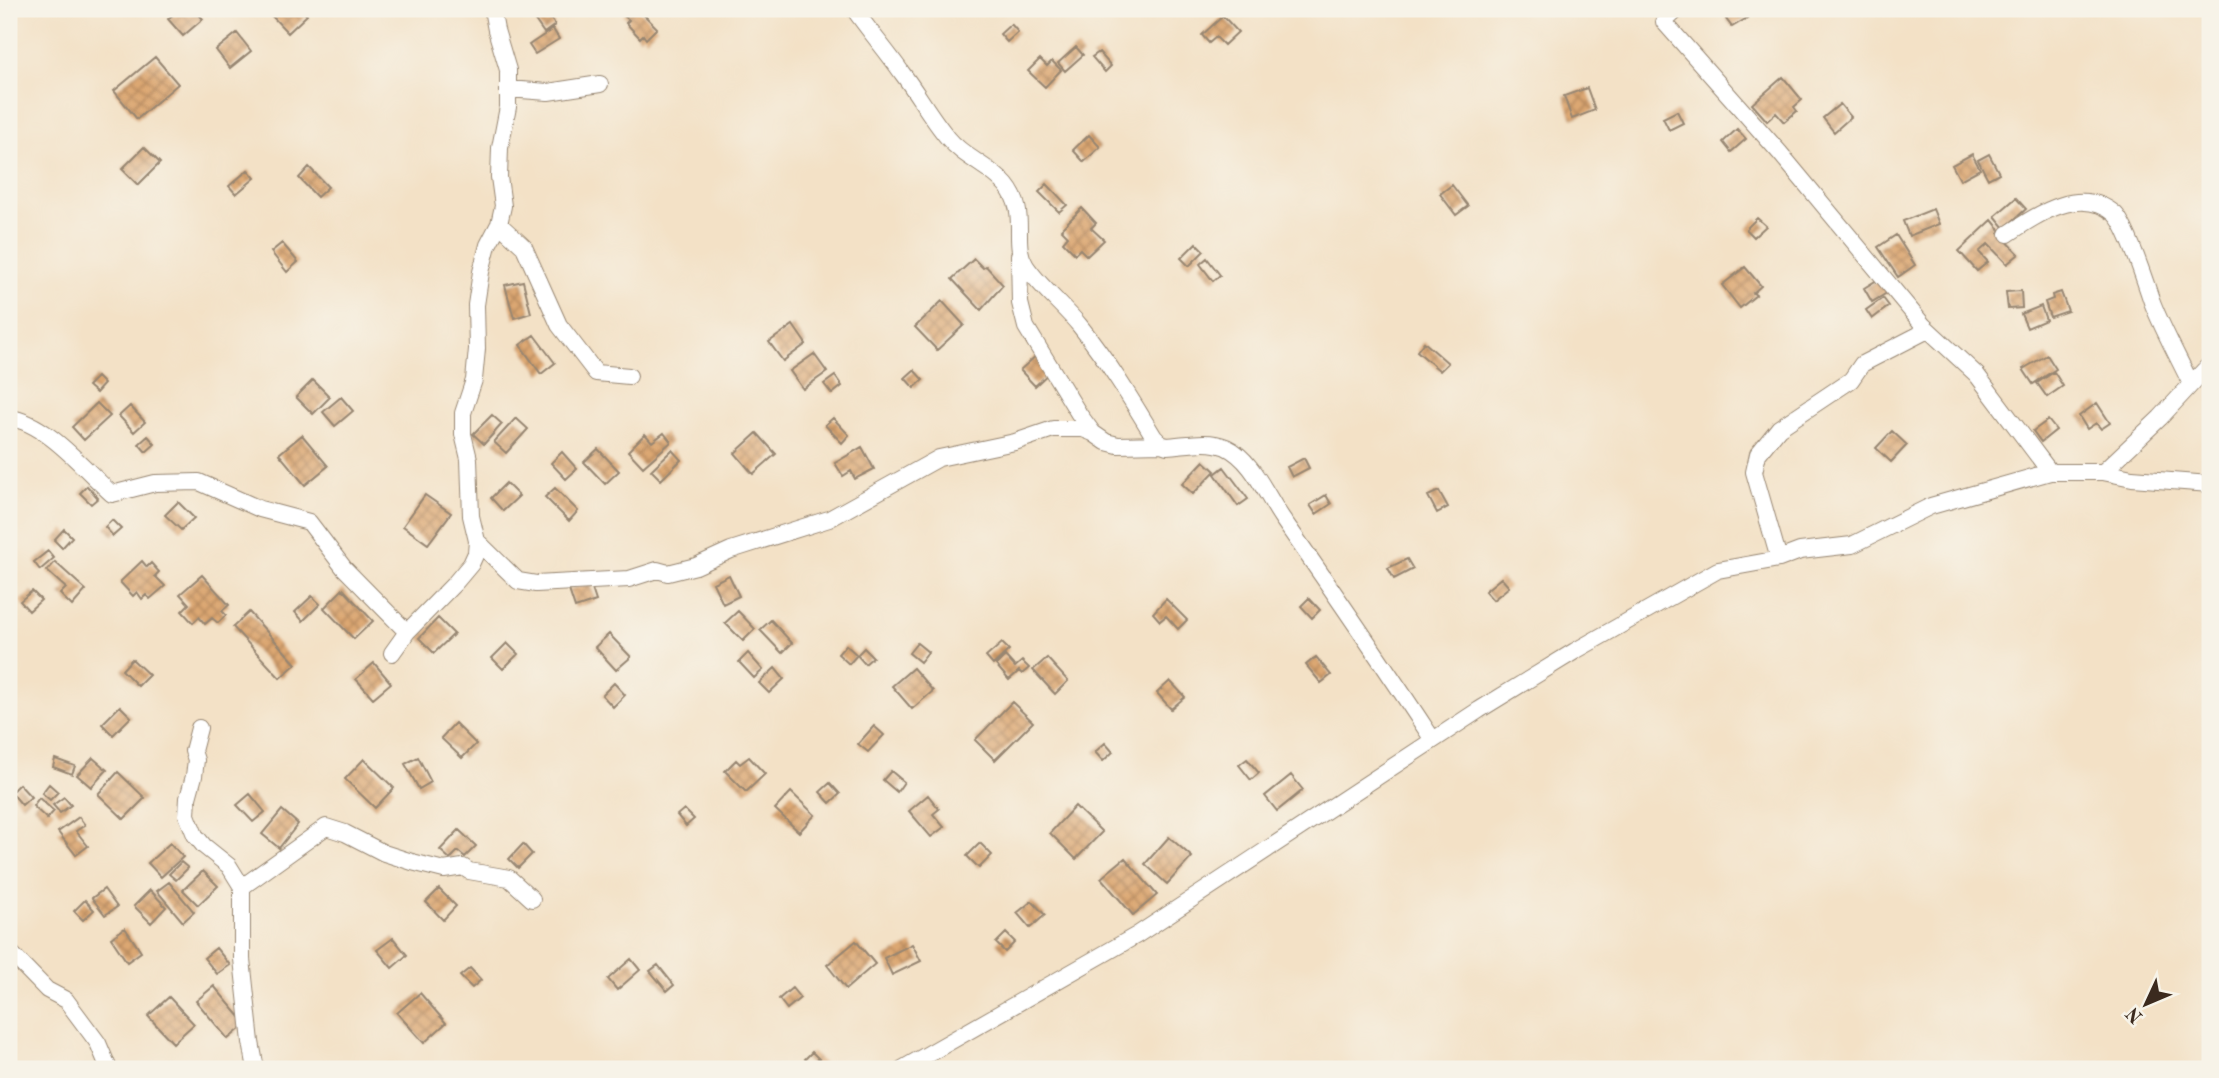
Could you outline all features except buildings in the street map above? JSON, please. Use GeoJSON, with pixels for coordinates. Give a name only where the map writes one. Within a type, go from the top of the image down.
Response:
{"type":"FeatureCollection","features":[{"type":"Feature","properties":{"kind":"street"},"geometry":{"type":"LineString","coordinates":[[392,653],[407,632],[471,564],[476,554],[477,541],[471,516],[469,459],[463,434],[463,412],[474,380],[477,349],[476,305],[481,271],[503,206],[499,177],[500,149],[508,107],[508,70],[492,9]]}},
{"type":"Feature","properties":{"kind":"street"},"geometry":{"type":"LineString","coordinates":[[853,9],[901,70],[947,138],[963,154],[984,166],[1004,183],[1015,198],[1020,221],[1020,303],[1026,327],[1093,433]]}},
{"type":"Feature","properties":{"kind":"street"},"geometry":{"type":"LineString","coordinates":[[1678,9],[1664,22],[1780,153],[1928,330],[1977,375],[2050,472]]}},
{"type":"Feature","properties":{"kind":"street"},"geometry":{"type":"LineString","coordinates":[[508,89],[548,92],[600,84]]}},
{"type":"Feature","properties":{"kind":"street"},"geometry":{"type":"LineString","coordinates":[[2008,234],[2035,215],[2061,204],[2094,203],[2116,215],[2130,240],[2155,310],[2191,384]]}},
{"type":"Feature","properties":{"kind":"street"},"geometry":{"type":"LineString","coordinates":[[499,224],[524,247],[559,325],[596,373],[629,376]]}},
{"type":"Feature","properties":{"kind":"street"},"geometry":{"type":"LineString","coordinates":[[1018,246],[1025,264],[1081,327],[1161,444]]}},
{"type":"Feature","properties":{"kind":"street"},"geometry":{"type":"LineString","coordinates":[[1779,559],[1754,472],[1758,454],[1779,428],[1851,380],[1862,364],[1928,330]]}},
{"type":"Feature","properties":{"kind":"street"},"geometry":{"type":"LineString","coordinates":[[2103,472],[2160,418],[2210,364]]}},
{"type":"Feature","properties":{"kind":"street"},"geometry":{"type":"LineString","coordinates":[[9,418],[19,419],[60,444],[112,495],[155,483],[199,482],[260,509],[309,522],[344,568],[407,632]]}},
{"type":"Feature","properties":{"kind":"street"},"geometry":{"type":"LineString","coordinates":[[477,541],[518,581],[536,584],[629,579],[647,571],[668,573],[696,566],[731,550],[829,519],[939,458],[1015,442],[1053,429],[1083,429],[1106,442],[1118,445],[1179,446],[1213,443],[1226,447],[1253,472],[1273,506],[1359,626],[1433,740]]}},
{"type":"Feature","properties":{"kind":"street"},"geometry":{"type":"LineString","coordinates":[[902,1069],[1137,935],[1433,740],[1575,651],[1718,570],[1779,559],[1800,551],[1852,545],[1931,506],[2050,472],[2103,472],[2132,478],[2210,484]]}},
{"type":"Feature","properties":{"kind":"street"},"geometry":{"type":"LineString","coordinates":[[199,728],[193,751],[194,776],[187,814],[195,835],[229,866],[242,887],[244,981],[256,1069]]}},
{"type":"Feature","properties":{"kind":"street"},"geometry":{"type":"LineString","coordinates":[[242,887],[326,827],[345,833],[384,853],[412,862],[444,870],[463,867],[470,871],[509,878],[532,899]]}},
{"type":"Feature","properties":{"kind":"street"},"geometry":{"type":"LineString","coordinates":[[9,951],[47,990],[66,1000],[98,1043],[109,1069]]}}]}
